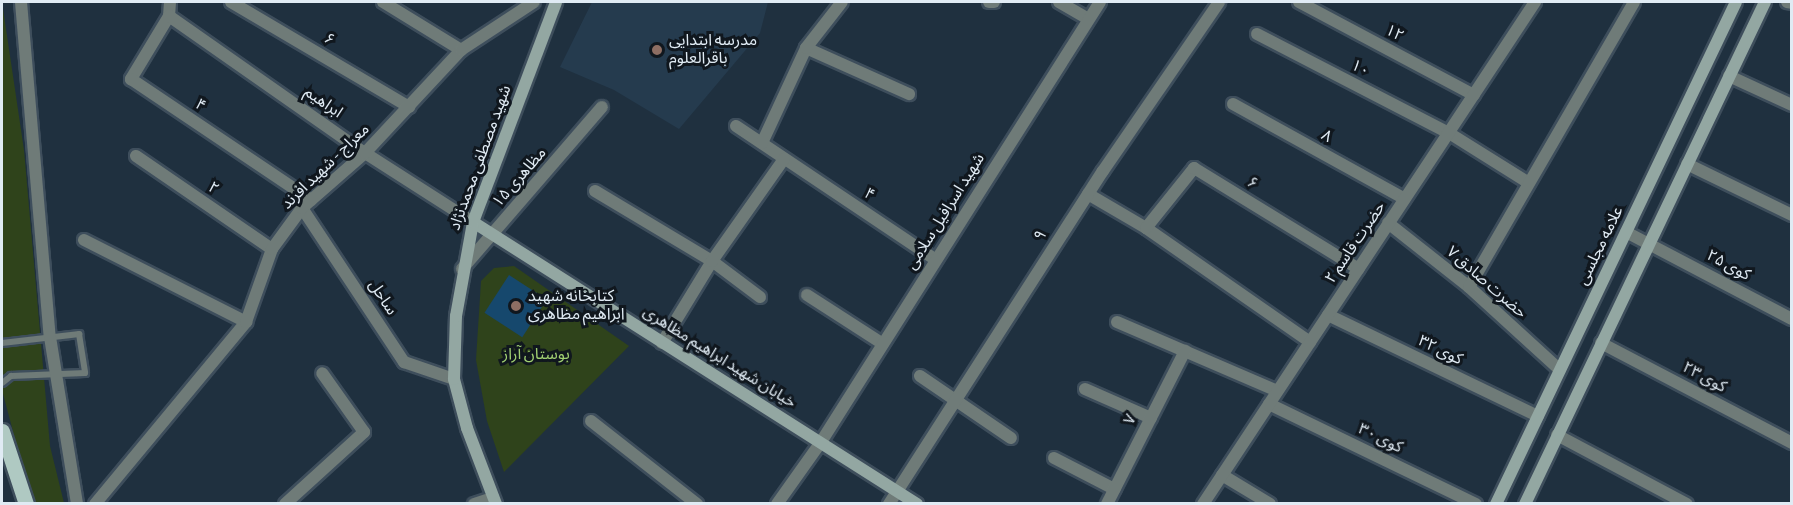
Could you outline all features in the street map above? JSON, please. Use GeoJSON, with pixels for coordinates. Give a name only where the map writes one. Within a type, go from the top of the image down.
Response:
{"type":"FeatureCollection","features":[{"type":"Feature","properties":{"kind":"main road","name":"شهید مصطفی محمدنژاد"},"geometry":{"type":"LineString","coordinates":[[494,501],[467,428],[454,380],[462,270],[472,222],[556,2]]}},
{"type":"Feature","properties":{"kind":"main road","name":"علامه مجلسی"},"geometry":{"type":"LineString","coordinates":[[1496,504],[1736,2]]}},
{"type":"Feature","properties":{"kind":"main road"},"geometry":{"type":"LineString","coordinates":[[1525,504],[1765,2]]}},
{"type":"Feature","properties":{"kind":"main road","name":"خیابان شهید ابراهیم مظاهری"},"geometry":{"type":"LineString","coordinates":[[472,222],[917,504]]}},
{"type":"Feature","properties":{"kind":"main road"},"geometry":{"type":"LineString","coordinates":[[2,431],[26,504]]}},
{"type":"Feature","properties":{"kind":"street"},"geometry":{"type":"LineString","coordinates":[[21,2],[54,374],[77,504]]}},
{"type":"Feature","properties":{"kind":"street"},"geometry":{"type":"LineString","coordinates":[[169,16],[170,2]]}},
{"type":"Feature","properties":{"kind":"street","name":"۶"},"geometry":{"type":"LineString","coordinates":[[231,2],[409,107]]}},
{"type":"Feature","properties":{"kind":"street"},"geometry":{"type":"LineString","coordinates":[[383,2],[461,50]]}},
{"type":"Feature","properties":{"kind":"street","name":"معراج - شهید افرند"},"geometry":{"type":"LineString","coordinates":[[95,504],[246,322],[272,249],[307,204],[365,153],[461,50],[534,2]]}},
{"type":"Feature","properties":{"kind":"street"},"geometry":{"type":"LineString","coordinates":[[762,143],[806,48],[842,2]]}},
{"type":"Feature","properties":{"kind":"street"},"geometry":{"type":"LineString","coordinates":[[989,2],[994,2]]}},
{"type":"Feature","properties":{"kind":"street"},"geometry":{"type":"LineString","coordinates":[[1059,2],[1089,19]]}},
{"type":"Feature","properties":{"kind":"street","name":"شهید اسرافیل سلامی"},"geometry":{"type":"LineString","coordinates":[[777,504],[821,442],[1100,2]]}},
{"type":"Feature","properties":{"kind":"street","name":"۹"},"geometry":{"type":"LineString","coordinates":[[889,504],[1088,194],[1219,2]]}},
{"type":"Feature","properties":{"kind":"street","name":"۱۲"},"geometry":{"type":"LineString","coordinates":[[1299,2],[1474,95]]}},
{"type":"Feature","properties":{"kind":"street","name":"۲ حضرت قاسم"},"geometry":{"type":"LineString","coordinates":[[1203,504],[1535,2]]}},
{"type":"Feature","properties":{"kind":"street"},"geometry":{"type":"LineString","coordinates":[[1469,287],[1634,2]]}},
{"type":"Feature","properties":{"kind":"street"},"geometry":{"type":"LineString","coordinates":[[1787,2],[1791,3]]}},
{"type":"Feature","properties":{"kind":"street","name":"ابراهیم"},"geometry":{"type":"LineString","coordinates":[[169,16],[365,153],[472,222]]}},
{"type":"Feature","properties":{"kind":"street","name":"۴"},"geometry":{"type":"LineString","coordinates":[[169,16],[131,79],[307,204]]}},
{"type":"Feature","properties":{"kind":"street","name":"۱۰"},"geometry":{"type":"LineString","coordinates":[[1257,34],[1449,133],[1529,183]]}},
{"type":"Feature","properties":{"kind":"street"},"geometry":{"type":"LineString","coordinates":[[806,48],[909,94]]}},
{"type":"Feature","properties":{"kind":"street"},"geometry":{"type":"LineString","coordinates":[[1729,76],[1791,105]]}},
{"type":"Feature","properties":{"kind":"street","name":"۸"},"geometry":{"type":"LineString","coordinates":[[1233,104],[1404,199]]}},
{"type":"Feature","properties":{"kind":"street","name":"۱۵ مظاهری"},"geometry":{"type":"LineString","coordinates":[[462,270],[602,107]]}},
{"type":"Feature","properties":{"kind":"street","name":"۴"},"geometry":{"type":"LineString","coordinates":[[736,126],[935,259]]}},
{"type":"Feature","properties":{"kind":"street","name":"۲"},"geometry":{"type":"LineString","coordinates":[[136,156],[272,249]]}},
{"type":"Feature","properties":{"kind":"street"},"geometry":{"type":"LineString","coordinates":[[662,343],[712,261],[784,159]]}},
{"type":"Feature","properties":{"kind":"street"},"geometry":{"type":"LineString","coordinates":[[1687,164],[1791,215]]}},
{"type":"Feature","properties":{"kind":"street","name":"۶"},"geometry":{"type":"LineString","coordinates":[[1146,228],[1194,168],[1359,269]]}},
{"type":"Feature","properties":{"kind":"street"},"geometry":{"type":"LineString","coordinates":[[595,191],[712,261],[760,297]]}},
{"type":"Feature","properties":{"kind":"street"},"geometry":{"type":"LineString","coordinates":[[1088,194],[1146,228],[1310,342]]}},
{"type":"Feature","properties":{"kind":"street","name":"ساحل"},"geometry":{"type":"LineString","coordinates":[[307,204],[404,362],[454,380]]}},
{"type":"Feature","properties":{"kind":"street","name":"۷ حضرت صادق"},"geometry":{"type":"LineString","coordinates":[[1388,223],[1469,287],[1560,370]]}},
{"type":"Feature","properties":{"kind":"street","name":"کوی ۲۵"},"geometry":{"type":"LineString","coordinates":[[1626,232],[1791,319]]}},
{"type":"Feature","properties":{"kind":"street"},"geometry":{"type":"LineString","coordinates":[[84,240],[246,322]]}},
{"type":"Feature","properties":{"kind":"street"},"geometry":{"type":"LineString","coordinates":[[807,295],[883,344]]}},
{"type":"Feature","properties":{"kind":"street","name":"کوی ۳۲"},"geometry":{"type":"LineString","coordinates":[[1328,315],[1538,416]]}},
{"type":"Feature","properties":{"kind":"street"},"geometry":{"type":"LineString","coordinates":[[1117,322],[1277,392]]}},
{"type":"Feature","properties":{"kind":"street","name":"کوی ۲۳"},"geometry":{"type":"LineString","coordinates":[[1601,343],[1791,442]]}},
{"type":"Feature","properties":{"kind":"street","name":"۷"},"geometry":{"type":"LineString","coordinates":[[1107,504],[1185,351]]}},
{"type":"Feature","properties":{"kind":"street"},"geometry":{"type":"LineString","coordinates":[[285,504],[364,432],[322,373]]}},
{"type":"Feature","properties":{"kind":"street"},"geometry":{"type":"LineString","coordinates":[[920,376],[1011,438]]}},
{"type":"Feature","properties":{"kind":"street"},"geometry":{"type":"LineString","coordinates":[[1085,389],[1151,418]]}},
{"type":"Feature","properties":{"kind":"street","name":"کوی ۳۰"},"geometry":{"type":"LineString","coordinates":[[1269,404],[1476,504]]}},
{"type":"Feature","properties":{"kind":"street"},"geometry":{"type":"LineString","coordinates":[[591,421],[697,504]]}},
{"type":"Feature","properties":{"kind":"street"},"geometry":{"type":"LineString","coordinates":[[1557,435],[1687,504]]}},
{"type":"Feature","properties":{"kind":"street"},"geometry":{"type":"LineString","coordinates":[[1054,458],[1114,489]]}},
{"type":"Feature","properties":{"kind":"street"},"geometry":{"type":"LineString","coordinates":[[1222,475],[1270,504]]}},
{"type":"Feature","properties":{"kind":"street"},"geometry":{"type":"LineString","coordinates":[[474,504],[494,501]]}},
{"type":"Feature","properties":{"kind":"lane"},"geometry":{"type":"LineString","coordinates":[[2,343],[79,333],[85,373],[11,376],[2,383]]}},
{"type":"Feature","properties":{"kind":"shaded area","name":"مدرسه ابتدایی باقرالعلوم"},"geometry":{"type":"Polygon","coordinates":[[[592,2],[768,2],[760,33],[679,129],[614,90],[560,67],[592,2]]]}},
{"type":"Feature","properties":{"kind":"green space"},"geometry":{"type":"Polygon","coordinates":[[[2,2],[24,150],[50,446],[64,503],[32,503],[2,390],[2,2]]]}},
{"type":"Feature","properties":{"kind":"green space","name":"بوستان آراز"},"geometry":{"type":"Polygon","coordinates":[[[514,266],[629,346],[504,472],[487,421],[476,360],[481,281],[494,268],[514,266]]]}},
{"type":"Feature","properties":{"kind":"building","name":"کتابخانه شهید ابراهیم مظاهری"},"geometry":{"type":"Polygon","coordinates":[[[509,275],[547,300],[522,337],[484,313],[509,275]]]}},
{"type":"Feature","properties":{"kind":"place","name":"مدرسه ابتدایی باقرالعلوم"},"geometry":{"type":"Point","coordinates":[657,50]}},
{"type":"Feature","properties":{"kind":"place","name":"کتابخانه شهید ابراهیم مظاهری"},"geometry":{"type":"Point","coordinates":[516,306]}}]}
